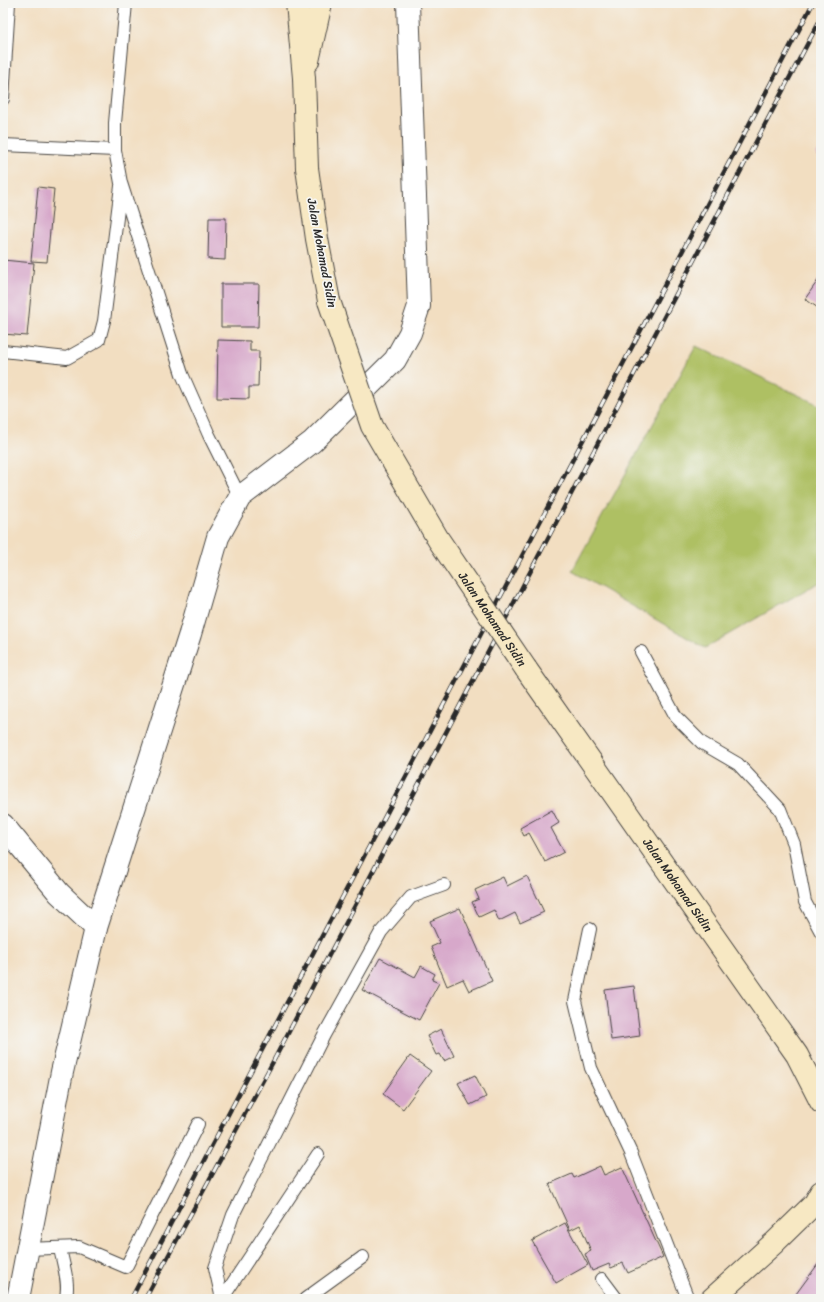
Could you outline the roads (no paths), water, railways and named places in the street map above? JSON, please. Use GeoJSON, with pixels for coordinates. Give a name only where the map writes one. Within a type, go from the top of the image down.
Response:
{"type":"FeatureCollection","features":[{"type":"Feature","properties":{"kind":"main road","name":"Jalan Mohamad Sidin"},"geometry":{"type":"LineString","coordinates":[[297,3],[304,78],[307,168],[317,239],[329,301],[372,426],[438,539],[526,669],[797,1055],[821,1102]]}},
{"type":"Feature","properties":{"kind":"main road","name":"Jalan Mohamad Sidin"},"geometry":{"type":"LineString","coordinates":[[304,78],[321,3]]}},
{"type":"Feature","properties":{"kind":"main road"},"geometry":{"type":"LineString","coordinates":[[712,1299],[774,1243],[815,1203],[821,1192]]}},
{"type":"Feature","properties":{"kind":"street"},"geometry":{"type":"LineString","coordinates":[[18,1299],[62,1072],[96,928],[190,634],[218,536],[240,496],[312,442],[395,360],[410,333],[418,306],[408,3]]}},
{"type":"Feature","properties":{"kind":"street"},"geometry":{"type":"LineString","coordinates":[[3,825],[59,893],[96,928]]}},
{"type":"Feature","properties":{"kind":"lane"},"geometry":{"type":"LineString","coordinates":[[3,99],[10,3]]}},
{"type":"Feature","properties":{"kind":"lane"},"geometry":{"type":"LineString","coordinates":[[126,3],[114,123],[114,150],[121,183],[182,374],[209,435],[240,496]]}},
{"type":"Feature","properties":{"kind":"lane"},"geometry":{"type":"LineString","coordinates":[[3,144],[114,150]]}},
{"type":"Feature","properties":{"kind":"lane"},"geometry":{"type":"LineString","coordinates":[[3,352],[67,358],[99,340],[104,322],[121,183]]}},
{"type":"Feature","properties":{"kind":"lane"},"geometry":{"type":"LineString","coordinates":[[641,652],[676,717],[702,743],[738,764],[780,809],[794,844],[805,902],[821,932]]}},
{"type":"Feature","properties":{"kind":"lane"},"geometry":{"type":"LineString","coordinates":[[222,1299],[215,1268],[233,1215],[324,1035],[382,932],[411,897],[444,884]]}},
{"type":"Feature","properties":{"kind":"lane"},"geometry":{"type":"LineString","coordinates":[[590,929],[575,1001],[591,1068],[631,1153],[688,1299]]}},
{"type":"Feature","properties":{"kind":"lane"},"geometry":{"type":"LineString","coordinates":[[27,1249],[79,1247],[126,1266],[198,1124]]}},
{"type":"Feature","properties":{"kind":"lane"},"geometry":{"type":"LineString","coordinates":[[222,1299],[318,1154]]}},
{"type":"Feature","properties":{"kind":"lane"},"geometry":{"type":"LineString","coordinates":[[60,1248],[67,1282],[67,1296],[65,1299]]}},
{"type":"Feature","properties":{"kind":"lane"},"geometry":{"type":"LineString","coordinates":[[306,1299],[364,1257]]}},
{"type":"Feature","properties":{"kind":"lane"},"geometry":{"type":"LineString","coordinates":[[602,1280],[617,1299]]}},
{"type":"Feature","properties":{"kind":"railway"},"geometry":{"type":"LineString","coordinates":[[131,1299],[813,3]]}},
{"type":"Feature","properties":{"kind":"railway"},"geometry":{"type":"LineString","coordinates":[[145,1299],[275,1058],[821,18]]}}]}
